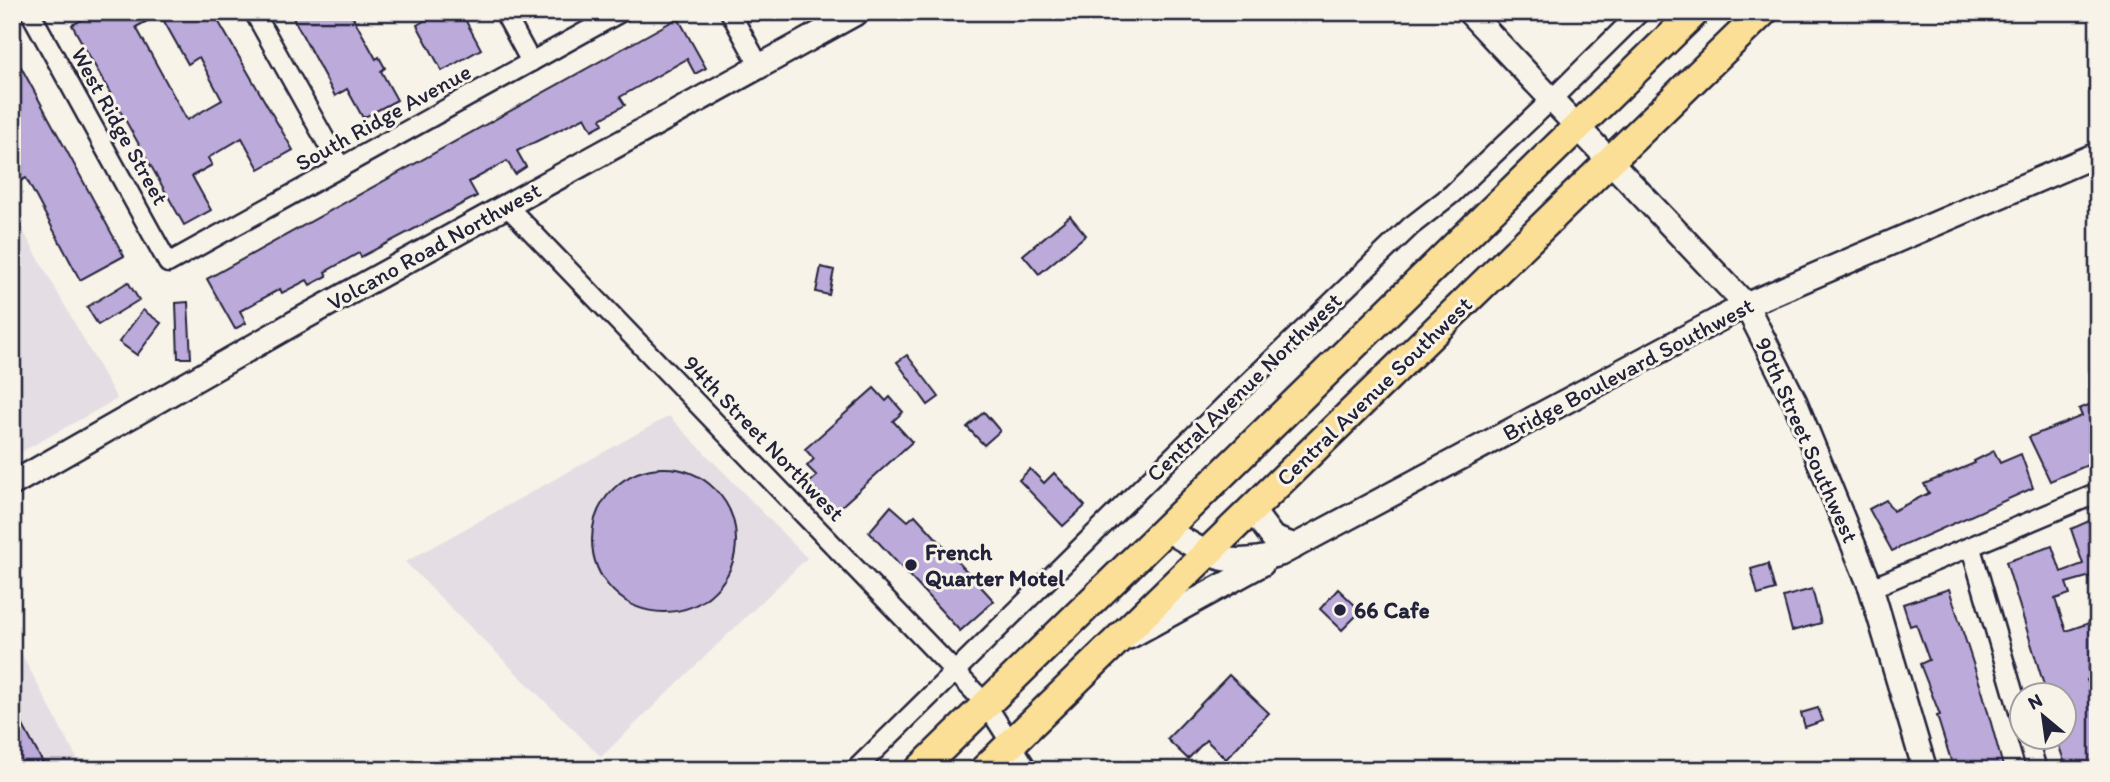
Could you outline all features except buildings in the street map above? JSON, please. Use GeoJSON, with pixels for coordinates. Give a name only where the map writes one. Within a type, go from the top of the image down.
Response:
{"type":"FeatureCollection","features":[{"type":"Feature","properties":{"kind":"main road","name":"Central Avenue Northwest"},"geometry":{"type":"LineString","coordinates":[[919,770],[1695,12]]}},
{"type":"Feature","properties":{"kind":"main road","name":"Central Avenue Southwest"},"geometry":{"type":"LineString","coordinates":[[984,770],[1763,12]]}},
{"type":"Feature","properties":{"kind":"street","name":"West Ridge Street"},"geometry":{"type":"LineString","coordinates":[[30,12],[168,263]]}},
{"type":"Feature","properties":{"kind":"street"},"geometry":{"type":"LineString","coordinates":[[254,12],[341,168]]}},
{"type":"Feature","properties":{"kind":"street"},"geometry":{"type":"LineString","coordinates":[[503,12],[531,62]]}},
{"type":"Feature","properties":{"kind":"street","name":"South Ridge Avenue"},"geometry":{"type":"LineString","coordinates":[[168,263],[621,12]]}},
{"type":"Feature","properties":{"kind":"street"},"geometry":{"type":"LineString","coordinates":[[730,12],[760,67]]}},
{"type":"Feature","properties":{"kind":"street","name":"Volcano Road Northwest"},"geometry":{"type":"LineString","coordinates":[[12,484],[858,12]]}},
{"type":"Feature","properties":{"kind":"street","name":"90th Street Southwest"},"geometry":{"type":"LineString","coordinates":[[1469,12],[1746,305],[1795,402],[1871,588],[1925,770]]}},
{"type":"Feature","properties":{"kind":"street","name":"Central Avenue Northwest"},"geometry":{"type":"LineString","coordinates":[[855,770],[1226,404],[1411,226],[1452,194],[1640,12]]}},
{"type":"Feature","properties":{"kind":"street","name":"Bridge Boulevard Southwest"},"geometry":{"type":"LineString","coordinates":[[1167,530],[1207,554],[1243,563],[1287,550],[1746,305],[2098,154]]}},
{"type":"Feature","properties":{"kind":"street","name":"94th Street Northwest"},"geometry":{"type":"LineString","coordinates":[[507,206],[986,704],[1028,770]]}},
{"type":"Feature","properties":{"kind":"street"},"geometry":{"type":"LineString","coordinates":[[1871,588],[2098,493]]}},
{"type":"Feature","properties":{"kind":"street"},"geometry":{"type":"LineString","coordinates":[[1111,648],[1287,550],[1273,538],[1252,510]]}},
{"type":"Feature","properties":{"kind":"street"},"geometry":{"type":"LineString","coordinates":[[1971,548],[2010,680]]}},
{"type":"Feature","properties":{"kind":"street"},"geometry":{"type":"LineString","coordinates":[[2031,750],[2037,770]]}},
{"type":"Feature","properties":{"kind":"shaded area"},"geometry":{"type":"Polygon","coordinates":[[[12,211],[117,399],[12,457],[12,211]]]}},
{"type":"Feature","properties":{"kind":"shaded area"},"geometry":{"type":"Polygon","coordinates":[[[669,416],[807,558],[601,757],[405,562],[669,416]]]}},
{"type":"Feature","properties":{"kind":"shaded area"},"geometry":{"type":"Polygon","coordinates":[[[12,636],[83,770],[12,770],[12,636]]]}},
{"type":"Feature","properties":{"kind":"place","name":"French Quarter Motel"},"geometry":{"type":"Point","coordinates":[911,565]}},
{"type":"Feature","properties":{"kind":"place","name":"66 Cafe"},"geometry":{"type":"Point","coordinates":[1340,610]}}]}
